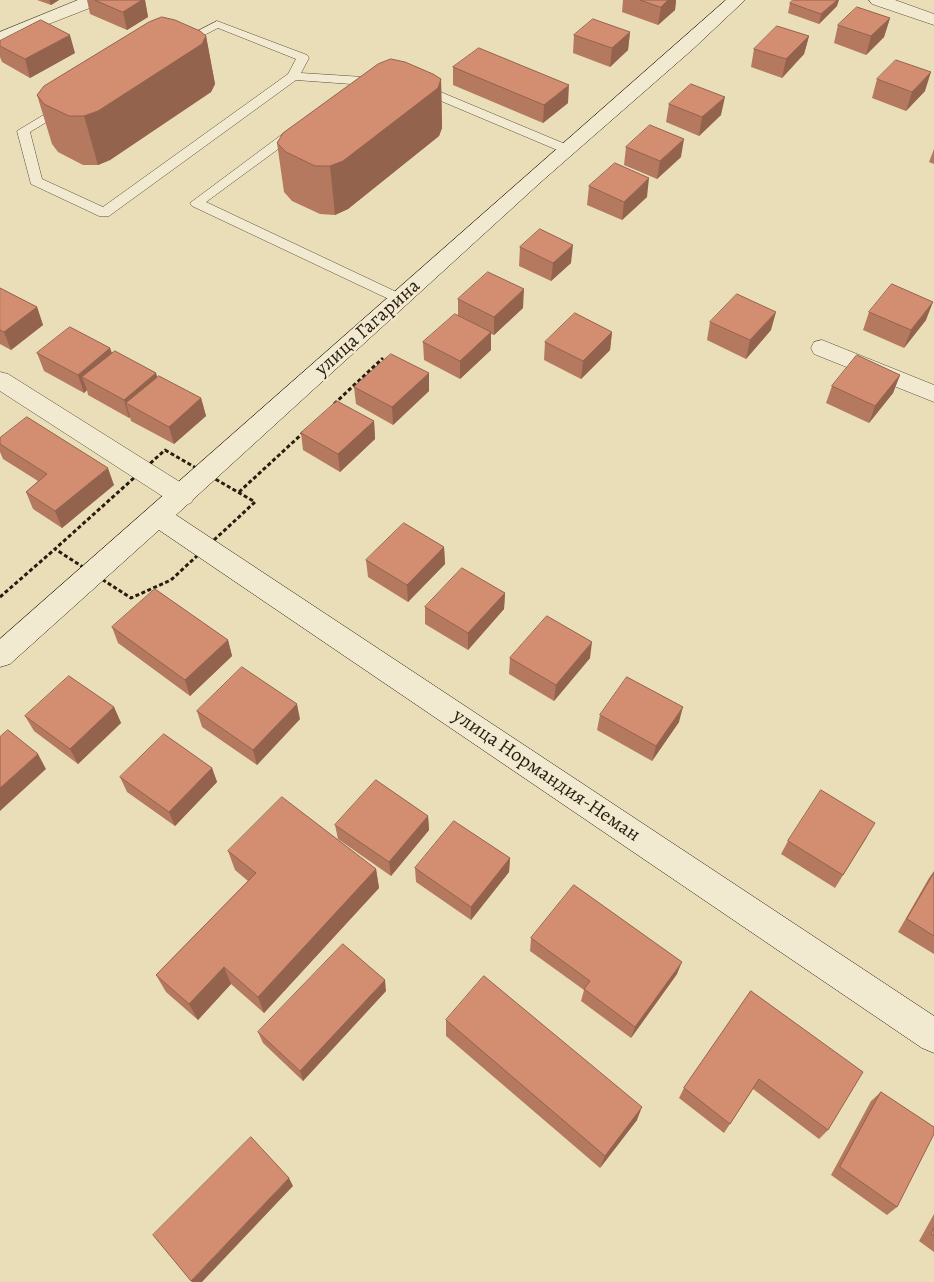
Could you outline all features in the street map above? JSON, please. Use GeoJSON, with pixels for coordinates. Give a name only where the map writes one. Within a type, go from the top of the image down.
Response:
{"type":"FeatureCollection","features":[{"type":"Feature","properties":{"kind":"street"},"geometry":{"type":"LineString","coordinates":[[0,38],[94,0]]}},
{"type":"Feature","properties":{"kind":"street","name":"улица Гагарина"},"geometry":{"type":"LineString","coordinates":[[0,656],[159,517],[566,149],[736,0]]}},
{"type":"Feature","properties":{"kind":"street"},"geometry":{"type":"LineString","coordinates":[[878,0],[934,20]]}},
{"type":"Feature","properties":{"kind":"street"},"geometry":{"type":"LineString","coordinates":[[822,348],[934,394]]}},
{"type":"Feature","properties":{"kind":"street"},"geometry":{"type":"LineString","coordinates":[[0,380],[182,496]]}},
{"type":"Feature","properties":{"kind":"street","name":"улица Нормандия-Неман"},"geometry":{"type":"LineString","coordinates":[[159,517],[934,1036]]}},
{"type":"Feature","properties":{"kind":"lane"},"geometry":{"type":"LineString","coordinates":[[74,103],[23,131],[36,181],[104,213],[293,76],[303,58],[217,24],[166,52]]}},
{"type":"Feature","properties":{"kind":"lane"},"geometry":{"type":"LineString","coordinates":[[293,76],[414,85],[566,149]]}},
{"type":"Feature","properties":{"kind":"lane"},"geometry":{"type":"LineString","coordinates":[[309,120],[197,202],[400,299]]}},
{"type":"Feature","properties":{"kind":"path"},"geometry":{"type":"LineString","coordinates":[[0,597],[55,549]]}},
{"type":"Feature","properties":{"kind":"building"},"geometry":{"type":"Polygon","coordinates":[[[95,0],[142,0],[123,12],[95,0]]]}},
{"type":"Feature","properties":{"kind":"building"},"geometry":{"type":"Polygon","coordinates":[[[640,0],[668,0],[661,7],[640,0]]]}},
{"type":"Feature","properties":{"kind":"building"},"geometry":{"type":"Polygon","coordinates":[[[793,0],[837,0],[821,14],[790,3],[793,0]]]}},
{"type":"Feature","properties":{"kind":"building"},"geometry":{"type":"Polygon","coordinates":[[[857,7],[890,18],[871,36],[838,25],[857,7]]]}},
{"type":"Feature","properties":{"kind":"building"},"geometry":{"type":"Polygon","coordinates":[[[162,17],[175,20],[200,31],[206,36],[202,44],[98,111],[84,116],[69,116],[44,104],[37,95],[44,86],[149,22],[162,17]]]}},
{"type":"Feature","properties":{"kind":"building"},"geometry":{"type":"Polygon","coordinates":[[[593,19],[630,32],[612,48],[574,35],[593,19]]]}},
{"type":"Feature","properties":{"kind":"building"},"geometry":{"type":"Polygon","coordinates":[[[41,20],[70,35],[25,59],[0,46],[0,41],[41,20]]]}},
{"type":"Feature","properties":{"kind":"building"},"geometry":{"type":"Polygon","coordinates":[[[777,26],[809,36],[786,59],[754,49],[777,26]]]}},
{"type":"Feature","properties":{"kind":"building"},"geometry":{"type":"Polygon","coordinates":[[[479,48],[569,85],[544,105],[453,67],[479,48]]]}},
{"type":"Feature","properties":{"kind":"building"},"geometry":{"type":"Polygon","coordinates":[[[391,59],[405,62],[433,74],[441,79],[438,88],[343,161],[330,166],[315,166],[286,152],[277,143],[283,133],[378,64],[391,59]]]}},
{"type":"Feature","properties":{"kind":"building"},"geometry":{"type":"Polygon","coordinates":[[[896,60],[931,72],[912,92],[877,79],[896,60]]]}},
{"type":"Feature","properties":{"kind":"building"},"geometry":{"type":"Polygon","coordinates":[[[691,84],[725,97],[702,117],[669,104],[691,84]]]}},
{"type":"Feature","properties":{"kind":"building"},"geometry":{"type":"Polygon","coordinates":[[[650,125],[684,139],[660,161],[626,147],[650,125]]]}},
{"type":"Feature","properties":{"kind":"building"},"geometry":{"type":"Polygon","coordinates":[[[615,163],[649,178],[624,202],[589,186],[615,163]]]}},
{"type":"Feature","properties":{"kind":"building"},"geometry":{"type":"Polygon","coordinates":[[[540,229],[573,245],[553,263],[520,247],[540,229]]]}},
{"type":"Feature","properties":{"kind":"building"},"geometry":{"type":"Polygon","coordinates":[[[488,272],[524,289],[494,317],[458,299],[488,272]]]}},
{"type":"Feature","properties":{"kind":"building"},"geometry":{"type":"Polygon","coordinates":[[[892,284],[933,302],[911,330],[869,312],[892,284]]]}},
{"type":"Feature","properties":{"kind":"building"},"geometry":{"type":"Polygon","coordinates":[[[0,288],[37,307],[4,332],[0,330],[0,288]]]}},
{"type":"Feature","properties":{"kind":"building"},"geometry":{"type":"Polygon","coordinates":[[[737,294],[776,312],[750,340],[710,322],[737,294]]]}},
{"type":"Feature","properties":{"kind":"building"},"geometry":{"type":"Polygon","coordinates":[[[575,313],[612,332],[583,361],[545,342],[575,313]]]}},
{"type":"Feature","properties":{"kind":"building"},"geometry":{"type":"Polygon","coordinates":[[[455,314],[491,332],[460,361],[423,342],[455,314]]]}},
{"type":"Feature","properties":{"kind":"building"},"geometry":{"type":"Polygon","coordinates":[[[70,327],[110,348],[78,375],[37,353],[70,327]]]}},
{"type":"Feature","properties":{"kind":"building"},"geometry":{"type":"Polygon","coordinates":[[[115,351],[156,373],[124,400],[82,377],[115,351]]]}},
{"type":"Feature","properties":{"kind":"building"},"geometry":{"type":"Polygon","coordinates":[[[391,354],[429,373],[392,407],[354,387],[391,354]]]}},
{"type":"Feature","properties":{"kind":"building"},"geometry":{"type":"Polygon","coordinates":[[[857,355],[900,375],[875,406],[832,386],[857,355]]]}},
{"type":"Feature","properties":{"kind":"building"},"geometry":{"type":"Polygon","coordinates":[[[159,376],[201,398],[169,427],[126,403],[159,376]]]}},
{"type":"Feature","properties":{"kind":"building"},"geometry":{"type":"Polygon","coordinates":[[[337,401],[374,421],[338,454],[301,433],[337,401]]]}},
{"type":"Feature","properties":{"kind":"building"},"geometry":{"type":"Polygon","coordinates":[[[27,417],[108,468],[55,511],[26,492],[47,474],[0,444],[0,438],[27,417]]]}},
{"type":"Feature","properties":{"kind":"building"},"geometry":{"type":"Polygon","coordinates":[[[404,523],[444,547],[407,585],[366,560],[404,523]]]}},
{"type":"Feature","properties":{"kind":"building"},"geometry":{"type":"Polygon","coordinates":[[[462,568],[505,593],[468,633],[425,607],[462,568]]]}},
{"type":"Feature","properties":{"kind":"building"},"geometry":{"type":"Polygon","coordinates":[[[155,589],[228,640],[185,680],[112,627],[155,589]]]}},
{"type":"Feature","properties":{"kind":"building"},"geometry":{"type":"Polygon","coordinates":[[[547,616],[592,642],[556,685],[510,658],[547,616]]]}},
{"type":"Feature","properties":{"kind":"building"},"geometry":{"type":"Polygon","coordinates":[[[242,667],[297,704],[253,750],[197,711],[242,667]]]}},
{"type":"Feature","properties":{"kind":"building"},"geometry":{"type":"Polygon","coordinates":[[[69,676],[114,707],[70,749],[25,716],[69,676]]]}},
{"type":"Feature","properties":{"kind":"building"},"geometry":{"type":"Polygon","coordinates":[[[627,677],[683,707],[656,746],[600,715],[627,677]]]}},
{"type":"Feature","properties":{"kind":"building"},"geometry":{"type":"Polygon","coordinates":[[[8,730],[38,754],[0,788],[0,737],[8,730]]]}},
{"type":"Feature","properties":{"kind":"building"},"geometry":{"type":"Polygon","coordinates":[[[164,734],[212,768],[169,812],[120,777],[164,734]]]}},
{"type":"Feature","properties":{"kind":"building"},"geometry":{"type":"Polygon","coordinates":[[[376,780],[428,816],[389,862],[335,825],[376,780]]]}},
{"type":"Feature","properties":{"kind":"building"},"geometry":{"type":"Polygon","coordinates":[[[821,790],[875,823],[843,875],[788,841],[821,790]]]}},
{"type":"Feature","properties":{"kind":"building"},"geometry":{"type":"Polygon","coordinates":[[[282,797],[376,869],[258,997],[224,967],[189,1004],[156,975],[256,873],[228,851],[282,797]]]}},
{"type":"Feature","properties":{"kind":"building"},"geometry":{"type":"Polygon","coordinates":[[[454,821],[510,858],[471,907],[415,868],[454,821]]]}},
{"type":"Feature","properties":{"kind":"building"},"geometry":{"type":"Polygon","coordinates":[[[934,873],[934,936],[907,919],[934,873]]]}},
{"type":"Feature","properties":{"kind":"building"},"geometry":{"type":"Polygon","coordinates":[[[574,885],[682,962],[635,1027],[584,989],[590,981],[531,938],[574,885]]]}},
{"type":"Feature","properties":{"kind":"building"},"geometry":{"type":"Polygon","coordinates":[[[343,944],[385,980],[300,1071],[258,1032],[343,944]]]}},
{"type":"Feature","properties":{"kind":"building"},"geometry":{"type":"Polygon","coordinates":[[[484,976],[642,1107],[605,1156],[446,1020],[484,976]]]}},
{"type":"Feature","properties":{"kind":"building"},"geometry":{"type":"Polygon","coordinates":[[[751,991],[863,1072],[828,1130],[759,1079],[730,1124],[684,1088],[751,991]]]}},
{"type":"Feature","properties":{"kind":"building"},"geometry":{"type":"Polygon","coordinates":[[[881,1092],[934,1127],[934,1134],[897,1207],[840,1167],[881,1092]]]}},
{"type":"Feature","properties":{"kind":"building"},"geometry":{"type":"Polygon","coordinates":[[[251,1137],[289,1178],[191,1281],[153,1235],[251,1137]]]}}]}
